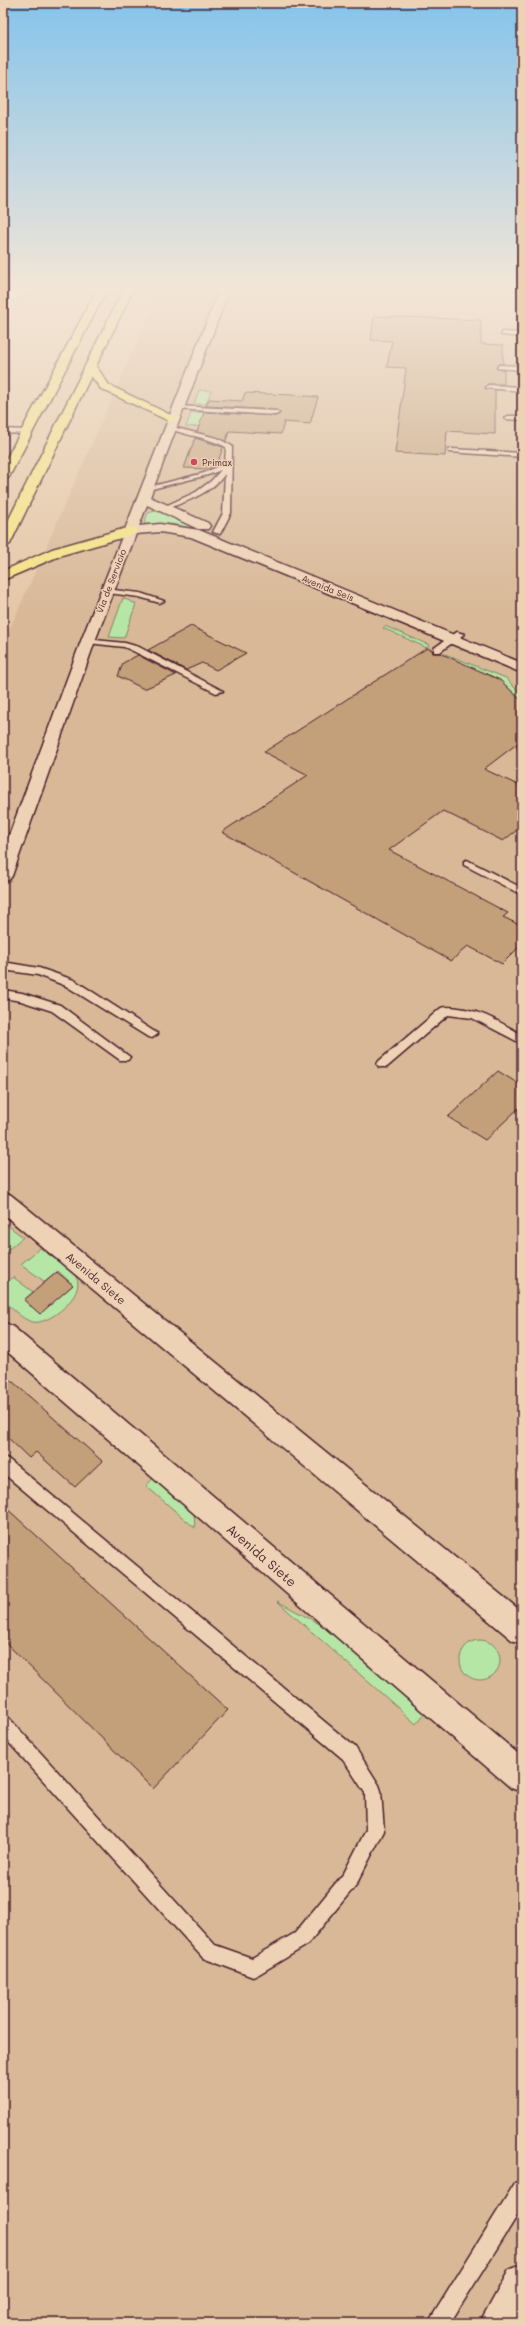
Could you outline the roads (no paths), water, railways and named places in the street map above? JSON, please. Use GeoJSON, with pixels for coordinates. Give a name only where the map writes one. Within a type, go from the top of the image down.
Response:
{"type":"FeatureCollection","features":[{"type":"Feature","properties":{"kind":"highway"},"geometry":{"type":"LineString","coordinates":[[3,477],[46,397]]}},
{"type":"Feature","properties":{"kind":"highway"},"geometry":{"type":"LineString","coordinates":[[3,544],[75,397]]}},
{"type":"Feature","properties":{"kind":"highway"},"geometry":{"type":"LineString","coordinates":[[127,397],[173,418]]}},
{"type":"Feature","properties":{"kind":"highway"},"geometry":{"type":"LineString","coordinates":[[3,576],[58,552],[130,531]]}},
{"type":"Feature","properties":{"kind":"street","name":"Vía de Servicio"},"geometry":{"type":"LineString","coordinates":[[3,876],[88,641],[146,493],[182,397]]}},
{"type":"Feature","properties":{"kind":"street","name":"Avenida Seis"},"geometry":{"type":"LineString","coordinates":[[146,493],[164,508],[456,636],[496,657],[520,660]]}},
{"type":"Feature","properties":{"kind":"street","name":"Avenida Seis"},"geometry":{"type":"LineString","coordinates":[[130,531],[160,528],[194,532],[520,660]]}},
{"type":"Feature","properties":{"kind":"street","name":"Avenida Siete"},"geometry":{"type":"LineString","coordinates":[[3,1202],[522,1630]]}},
{"type":"Feature","properties":{"kind":"street","name":"Avenida Siete"},"geometry":{"type":"LineString","coordinates":[[3,1333],[522,1777]]}},
{"type":"Feature","properties":{"kind":"street"},"geometry":{"type":"LineString","coordinates":[[499,2323],[522,2284]]}},
{"type":"Feature","properties":{"kind":"lane"},"geometry":{"type":"LineString","coordinates":[[173,418],[276,413]]}},
{"type":"Feature","properties":{"kind":"lane"},"geometry":{"type":"LineString","coordinates":[[173,418],[229,446],[227,513],[217,532]]}},
{"type":"Feature","properties":{"kind":"lane"},"geometry":{"type":"LineString","coordinates":[[508,418],[522,418]]}},
{"type":"Feature","properties":{"kind":"lane"},"geometry":{"type":"LineString","coordinates":[[3,431],[27,432]]}},
{"type":"Feature","properties":{"kind":"lane"},"geometry":{"type":"LineString","coordinates":[[451,451],[522,455]]}},
{"type":"Feature","properties":{"kind":"lane"},"geometry":{"type":"LineString","coordinates":[[146,493],[206,474],[228,464]]}},
{"type":"Feature","properties":{"kind":"lane"},"geometry":{"type":"LineString","coordinates":[[164,508],[196,496],[207,489],[217,480],[228,464]]}},
{"type":"Feature","properties":{"kind":"lane"},"geometry":{"type":"LineString","coordinates":[[108,591],[140,595],[160,601]]}},
{"type":"Feature","properties":{"kind":"lane"},"geometry":{"type":"LineString","coordinates":[[437,650],[456,636]]}},
{"type":"Feature","properties":{"kind":"lane"},"geometry":{"type":"LineString","coordinates":[[88,641],[125,645],[136,649],[219,691]]}},
{"type":"Feature","properties":{"kind":"lane"},"geometry":{"type":"LineString","coordinates":[[467,863],[522,892]]}},
{"type":"Feature","properties":{"kind":"lane"},"geometry":{"type":"LineString","coordinates":[[3,966],[39,972],[70,983],[152,1034]]}},
{"type":"Feature","properties":{"kind":"lane"},"geometry":{"type":"LineString","coordinates":[[3,994],[22,997],[56,1008],[124,1057]]}},
{"type":"Feature","properties":{"kind":"lane"},"geometry":{"type":"LineString","coordinates":[[383,1064],[445,1011],[458,1010],[481,1015],[522,1040]]}},
{"type":"Feature","properties":{"kind":"lane"},"geometry":{"type":"LineString","coordinates":[[3,1464],[349,1753],[373,1791],[375,1831],[350,1879],[301,1939],[253,1968],[209,1952],[3,1724]]}},
{"type":"Feature","properties":{"kind":"lane"},"geometry":{"type":"LineString","coordinates":[[438,2323],[522,2190]]}},
{"type":"Feature","properties":{"kind":"place","name":"Primax"},"geometry":{"type":"Point","coordinates":[194,462]}}]}
